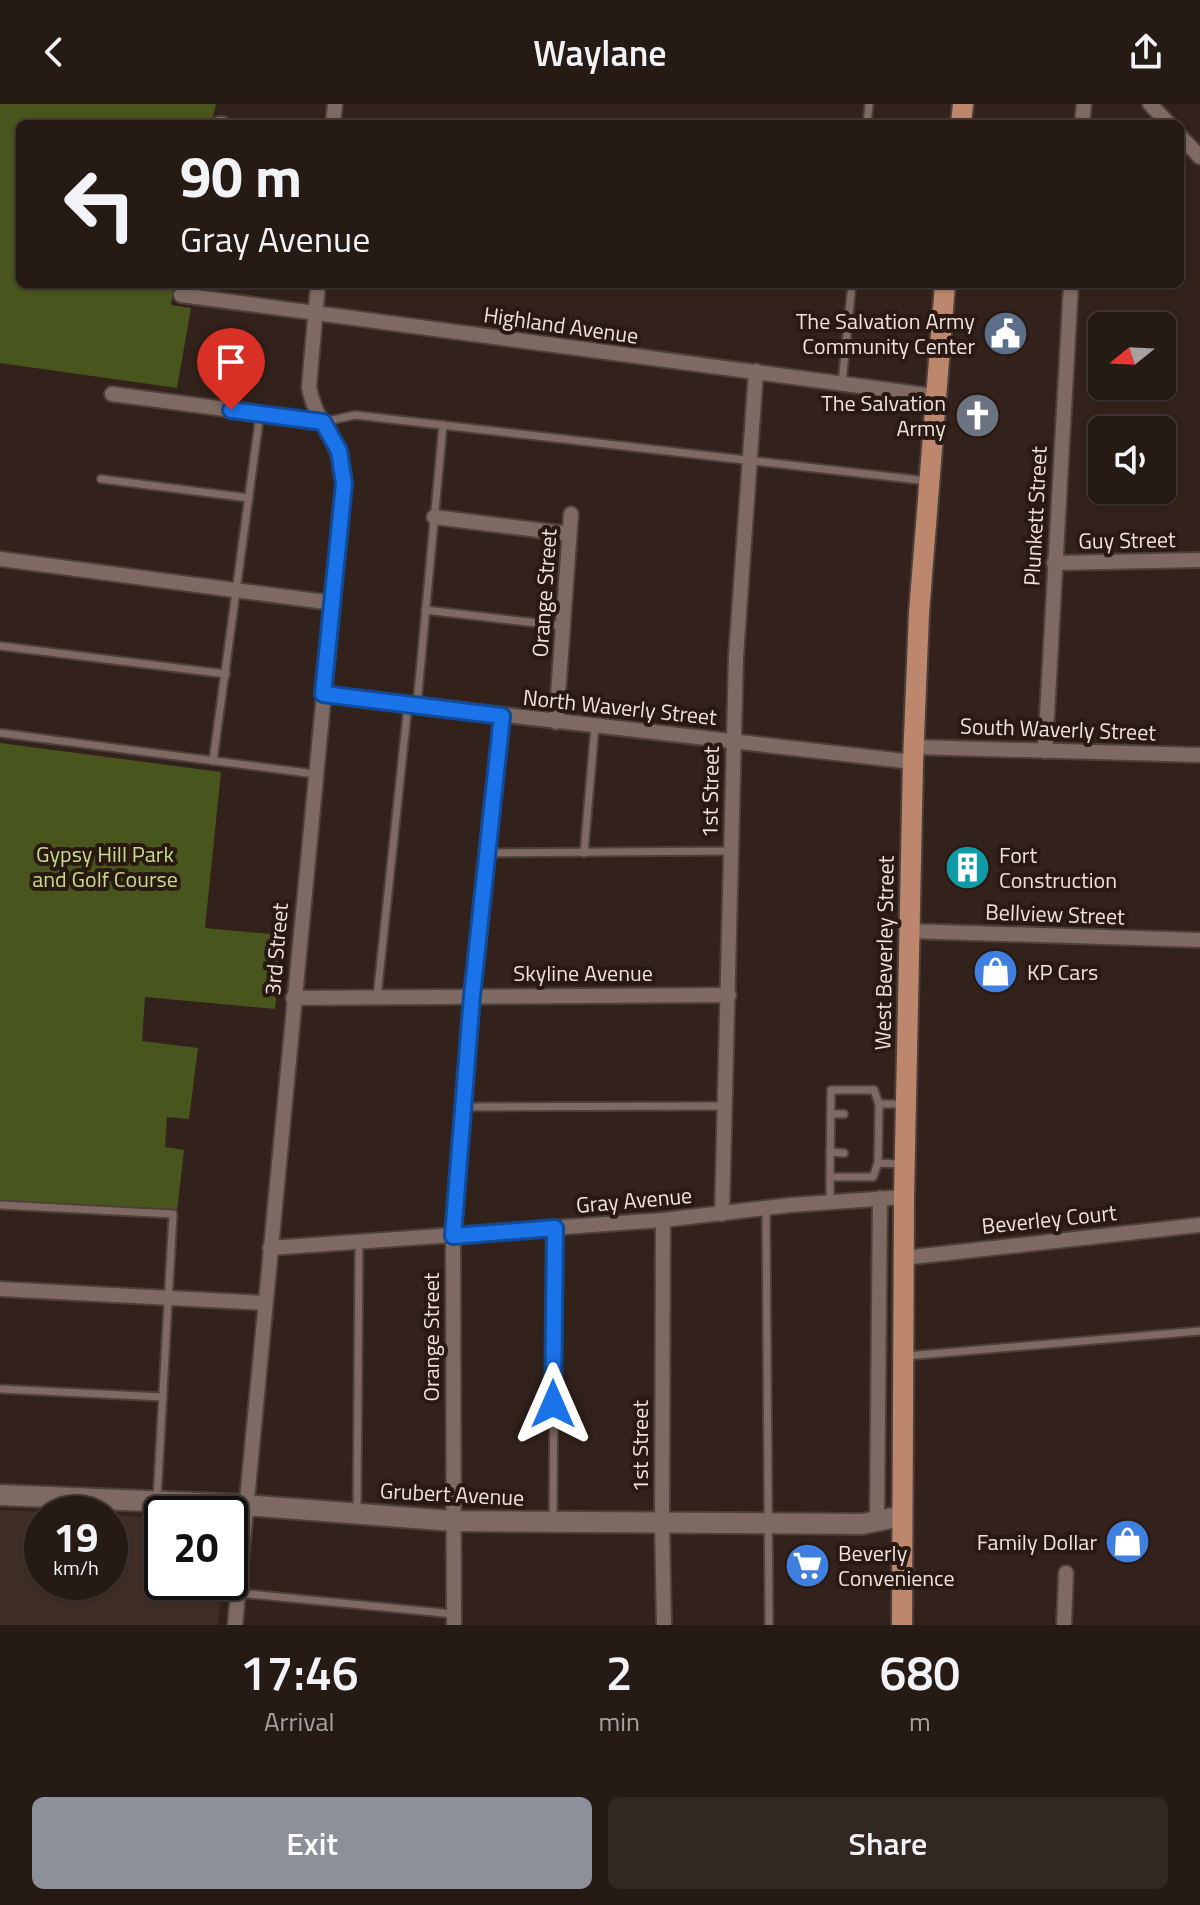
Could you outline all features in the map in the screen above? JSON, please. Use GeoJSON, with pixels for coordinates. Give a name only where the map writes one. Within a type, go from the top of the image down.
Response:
{"type":"FeatureCollection","features":[{"type":"Feature","properties":{"kind":"main road","name":"West Beverley Street"},"geometry":{"type":"LineString","coordinates":[[902,1625],[908,931],[919,613],[945,288]]}},
{"type":"Feature","properties":{"kind":"street"},"geometry":{"type":"LineString","coordinates":[[1150,104],[1165,120]]}},
{"type":"Feature","properties":{"kind":"street"},"geometry":{"type":"LineString","coordinates":[[1184,140],[1200,157]]}},
{"type":"Feature","properties":{"kind":"street","name":"3rd Street"},"geometry":{"type":"LineString","coordinates":[[246,1496],[345,478],[339,451],[313,403],[309,387],[318,288]]}},
{"type":"Feature","properties":{"kind":"street","name":"Plunkett Street"},"geometry":{"type":"LineString","coordinates":[[1045,751],[1071,288]]}},
{"type":"Feature","properties":{"kind":"street","name":"Highland Avenue"},"geometry":{"type":"LineString","coordinates":[[181,295],[934,396]]}},
{"type":"Feature","properties":{"kind":"street","name":"1st Street"},"geometry":{"type":"LineString","coordinates":[[722,1214],[733,741],[748,460],[756,371]]}},
{"type":"Feature","properties":{"kind":"street"},"geometry":{"type":"LineString","coordinates":[[112,394],[323,422]]}},
{"type":"Feature","properties":{"kind":"street","name":"Orange Street"},"geometry":{"type":"LineString","coordinates":[[556,722],[571,514]]}},
{"type":"Feature","properties":{"kind":"street"},"geometry":{"type":"LineString","coordinates":[[434,517],[569,534]]}},
{"type":"Feature","properties":{"kind":"street"},"geometry":{"type":"LineString","coordinates":[[0,559],[333,603]]}},
{"type":"Feature","properties":{"kind":"street","name":"Guy Street"},"geometry":{"type":"LineString","coordinates":[[1054,563],[1200,560]]}},
{"type":"Feature","properties":{"kind":"street","name":"North Waverly Street"},"geometry":{"type":"LineString","coordinates":[[323,694],[733,741],[914,754]]}},
{"type":"Feature","properties":{"kind":"street","name":"Orange Street"},"geometry":{"type":"LineString","coordinates":[[454,1619],[453,1236],[472,996],[502,716]]}},
{"type":"Feature","properties":{"kind":"street","name":"South Waverly Street"},"geometry":{"type":"LineString","coordinates":[[914,754],[1045,751],[1200,755]]}},
{"type":"Feature","properties":{"kind":"street","name":"Bellview Street"},"geometry":{"type":"LineString","coordinates":[[908,931],[1200,940]]}},
{"type":"Feature","properties":{"kind":"street","name":"Skyline Avenue"},"geometry":{"type":"LineString","coordinates":[[293,998],[729,995]]}},
{"type":"Feature","properties":{"kind":"street","name":"Gray Avenue"},"geometry":{"type":"LineString","coordinates":[[270,1248],[663,1220],[904,1197]]}},
{"type":"Feature","properties":{"kind":"street"},"geometry":{"type":"LineString","coordinates":[[877,1520],[880,1198]]}},
{"type":"Feature","properties":{"kind":"street","name":"1st Street"},"geometry":{"type":"LineString","coordinates":[[663,1220],[664,1625]]}},
{"type":"Feature","properties":{"kind":"street","name":"Beverley Court"},"geometry":{"type":"LineString","coordinates":[[903,1258],[1200,1225]]}},
{"type":"Feature","properties":{"kind":"street"},"geometry":{"type":"LineString","coordinates":[[0,1289],[265,1303]]}},
{"type":"Feature","properties":{"kind":"street","name":"Grubert Avenue"},"geometry":{"type":"LineString","coordinates":[[0,1495],[144,1501]]}},
{"type":"Feature","properties":{"kind":"street","name":"Grubert Avenue"},"geometry":{"type":"LineString","coordinates":[[248,1505],[453,1521],[862,1524],[902,1516]]}},
{"type":"Feature","properties":{"kind":"street"},"geometry":{"type":"LineString","coordinates":[[1064,1625],[1066,1573]]}},
{"type":"Feature","properties":{"kind":"street","name":"3rd Street"},"geometry":{"type":"LineString","coordinates":[[235,1625],[237,1600]]}},
{"type":"Feature","properties":{"kind":"lane"},"geometry":{"type":"LineString","coordinates":[[842,383],[852,288]]}},
{"type":"Feature","properties":{"kind":"lane"},"geometry":{"type":"LineString","coordinates":[[213,761],[260,413]]}},
{"type":"Feature","properties":{"kind":"lane"},"geometry":{"type":"LineString","coordinates":[[323,422],[355,415],[928,481]]}},
{"type":"Feature","properties":{"kind":"lane"},"geometry":{"type":"LineString","coordinates":[[377,997],[425,610],[443,425]]}},
{"type":"Feature","properties":{"kind":"lane"},"geometry":{"type":"LineString","coordinates":[[101,479],[249,498]]}},
{"type":"Feature","properties":{"kind":"lane"},"geometry":{"type":"LineString","coordinates":[[425,610],[565,626]]}},
{"type":"Feature","properties":{"kind":"lane"},"geometry":{"type":"LineString","coordinates":[[0,646],[226,674]]}},
{"type":"Feature","properties":{"kind":"lane"},"geometry":{"type":"LineString","coordinates":[[584,853],[595,726]]}},
{"type":"Feature","properties":{"kind":"lane"},"geometry":{"type":"LineString","coordinates":[[0,733],[315,774]]}},
{"type":"Feature","properties":{"kind":"lane"},"geometry":{"type":"LineString","coordinates":[[487,853],[731,851]]}},
{"type":"Feature","properties":{"kind":"lane"},"geometry":{"type":"LineString","coordinates":[[830,1177],[873,1177],[878,1163],[879,1114],[874,1090],[831,1090],[830,1152],[830,1177],[830,1202]]}},
{"type":"Feature","properties":{"kind":"lane"},"geometry":{"type":"LineString","coordinates":[[879,1104],[906,1104]]}},
{"type":"Feature","properties":{"kind":"lane"},"geometry":{"type":"LineString","coordinates":[[463,1107],[726,1106]]}},
{"type":"Feature","properties":{"kind":"lane"},"geometry":{"type":"LineString","coordinates":[[831,1114],[844,1114]]}},
{"type":"Feature","properties":{"kind":"lane"},"geometry":{"type":"LineString","coordinates":[[869,1114],[879,1114]]}},
{"type":"Feature","properties":{"kind":"lane"},"geometry":{"type":"LineString","coordinates":[[830,1152],[844,1153]]}},
{"type":"Feature","properties":{"kind":"lane"},"geometry":{"type":"LineString","coordinates":[[868,1153],[878,1153]]}},
{"type":"Feature","properties":{"kind":"lane"},"geometry":{"type":"LineString","coordinates":[[878,1163],[905,1164]]}},
{"type":"Feature","properties":{"kind":"lane"},"geometry":{"type":"LineString","coordinates":[[0,1205],[173,1214],[157,1496]]}},
{"type":"Feature","properties":{"kind":"lane"},"geometry":{"type":"LineString","coordinates":[[766,1209],[769,1625]]}},
{"type":"Feature","properties":{"kind":"lane"},"geometry":{"type":"LineString","coordinates":[[553,1522],[555,1228]]}},
{"type":"Feature","properties":{"kind":"lane"},"geometry":{"type":"LineString","coordinates":[[357,1513],[359,1242]]}},
{"type":"Feature","properties":{"kind":"lane"},"geometry":{"type":"LineString","coordinates":[[904,1356],[1200,1331]]}},
{"type":"Feature","properties":{"kind":"lane"},"geometry":{"type":"LineString","coordinates":[[0,1389],[163,1397]]}},
{"type":"Feature","properties":{"kind":"lane"},"geometry":{"type":"LineString","coordinates":[[248,1594],[454,1619]]}},
{"type":"Feature","properties":{"kind":"shaded area"},"geometry":{"type":"Polygon","coordinates":[[[0,1510],[24,1511],[24,1600],[128,1600],[128,1516],[144,1517],[144,1600],[220,1600],[218,1625],[0,1625],[0,1510]]]}},
{"type":"Feature","properties":{"kind":"green space"},"geometry":{"type":"Polygon","coordinates":[[[0,104],[216,104],[212,120],[16,120],[16,288],[173,288],[171,305],[191,308],[177,388],[0,363],[0,104]]]}},
{"type":"Feature","properties":{"kind":"green space","name":"Gypsy Hill Park and Golf Course"},"geometry":{"type":"Polygon","coordinates":[[[0,743],[221,772],[205,928],[282,935],[275,1009],[145,997],[142,1041],[198,1048],[189,1119],[167,1117],[165,1147],[184,1150],[177,1211],[0,1202],[0,743]]]}},
{"type":"Feature","properties":{"kind":"place","name":"The Salvation Army Community Center"},"geometry":{"type":"Point","coordinates":[1006,334]}},
{"type":"Feature","properties":{"kind":"place","name":"The Salvation Army"},"geometry":{"type":"Point","coordinates":[977,416]}},
{"type":"Feature","properties":{"kind":"place","name":"Fort Construction"},"geometry":{"type":"Point","coordinates":[968,868]}},
{"type":"Feature","properties":{"kind":"place","name":"KP Cars"},"geometry":{"type":"Point","coordinates":[996,972]}},
{"type":"Feature","properties":{"kind":"place","name":"Family Dollar"},"geometry":{"type":"Point","coordinates":[1128,1542]}},
{"type":"Feature","properties":{"kind":"place","name":"Beverly Convenience"},"geometry":{"type":"Point","coordinates":[807,1566]}},
{"type":"Feature","properties":{"kind":"route"},"geometry":{"type":"LineString","coordinates":[[231,410],[323,422],[339,451],[344,484],[323,694],[502,716],[472,996],[453,1236],[555,1228],[553,1404]]}}]}
